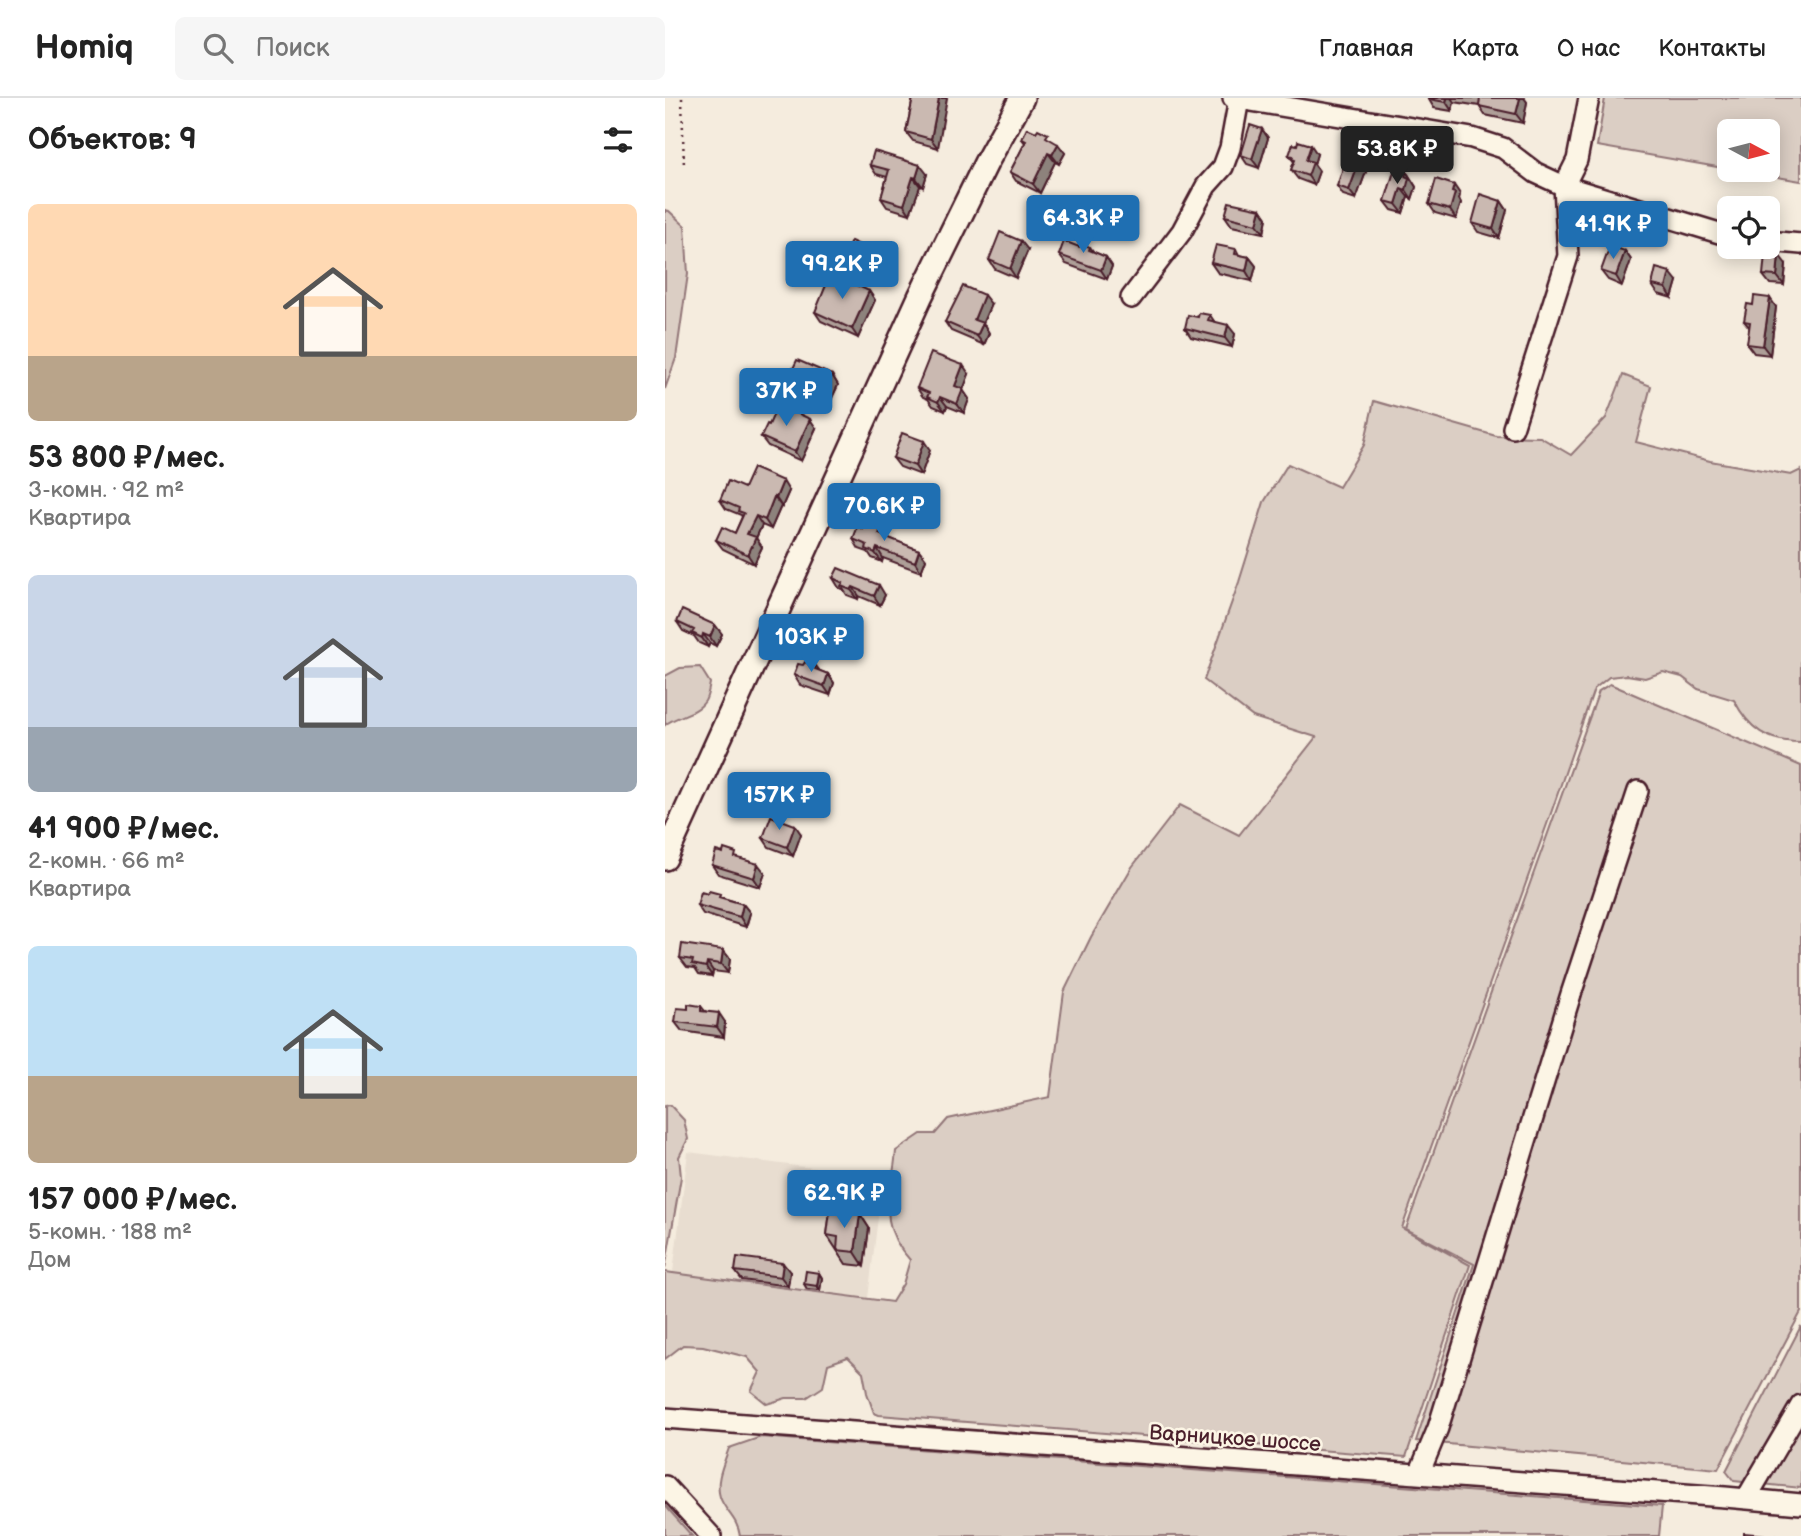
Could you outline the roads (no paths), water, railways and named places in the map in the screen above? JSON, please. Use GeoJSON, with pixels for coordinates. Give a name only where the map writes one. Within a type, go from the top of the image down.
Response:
{"type":"FeatureCollection","features":[{"type":"Feature","properties":{"kind":"main road"},"geometry":{"type":"LineString","coordinates":[[665,858],[920,297],[961,212],[1022,98]]}},
{"type":"Feature","properties":{"kind":"street"},"geometry":{"type":"LineString","coordinates":[[1513,428],[1568,256],[1565,186],[1577,160],[1589,98]]}},
{"type":"Feature","properties":{"kind":"street"},"geometry":{"type":"LineString","coordinates":[[1131,298],[1182,231],[1206,186],[1223,167],[1230,148],[1236,99],[1472,138],[1503,148],[1536,173],[1565,186],[1717,232]]}},
{"type":"Feature","properties":{"kind":"street"},"geometry":{"type":"LineString","coordinates":[[1780,243],[1801,244]]}},
{"type":"Feature","properties":{"kind":"street"},"geometry":{"type":"LineString","coordinates":[[1419,1474],[1438,1428],[1571,994],[1638,791]]}},
{"type":"Feature","properties":{"kind":"street"},"geometry":{"type":"LineString","coordinates":[[1746,1499],[1801,1405]]}},
{"type":"Feature","properties":{"kind":"street","name":"Варницкое шоссе"},"geometry":{"type":"LineString","coordinates":[[665,1418],[1801,1504]]}},
{"type":"Feature","properties":{"kind":"street"},"geometry":{"type":"LineString","coordinates":[[665,1486],[711,1536]]}}]}
